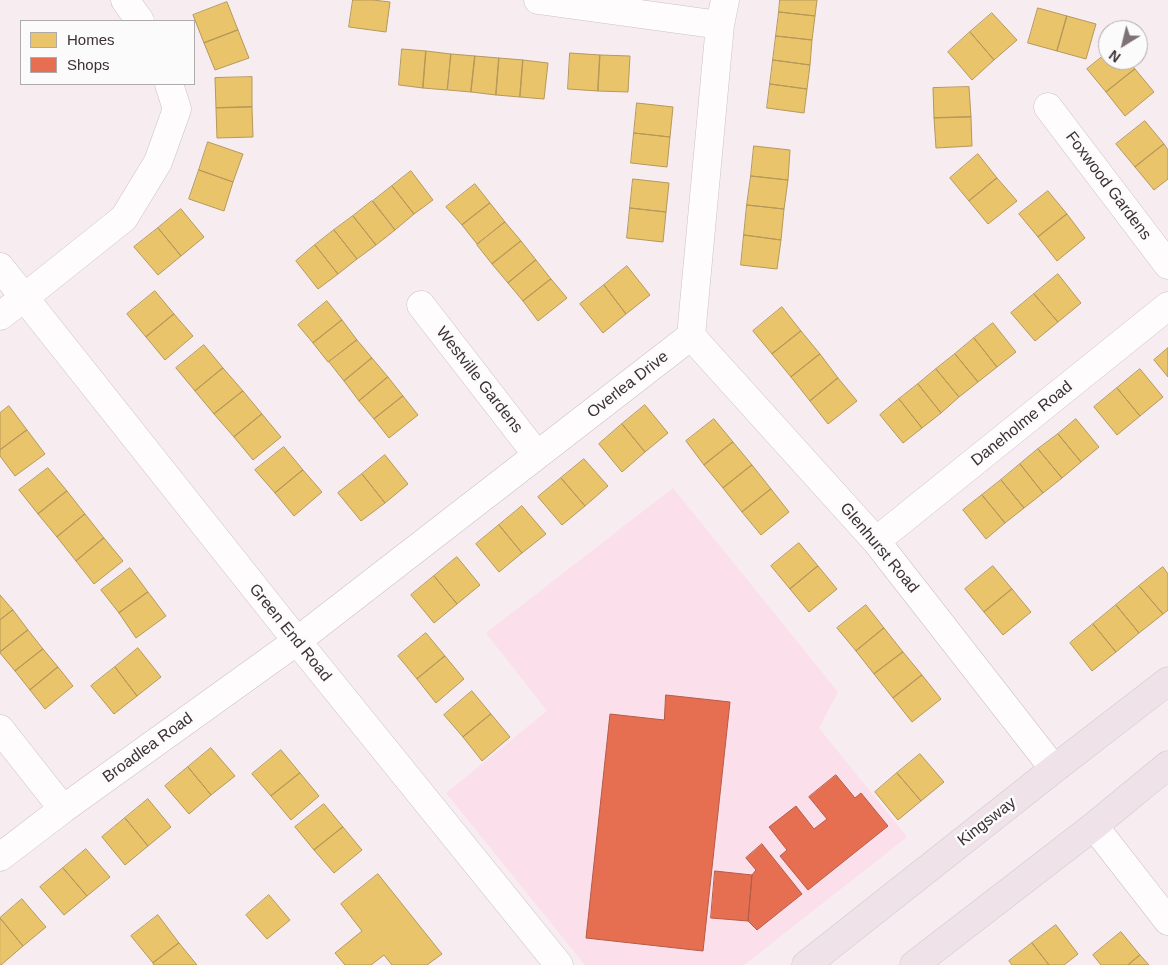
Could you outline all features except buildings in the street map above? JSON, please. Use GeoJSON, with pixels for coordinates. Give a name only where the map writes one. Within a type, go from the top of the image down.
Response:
{"type":"FeatureCollection","features":[{"type":"Feature","properties":{"kind":"highway","name":"Kingsway"},"geometry":{"type":"LineString","coordinates":[[806,965],[1168,681]]}},
{"type":"Feature","properties":{"kind":"highway"},"geometry":{"type":"LineString","coordinates":[[914,965],[1094,826],[1168,765]]}},
{"type":"Feature","properties":{"kind":"street"},"geometry":{"type":"LineString","coordinates":[[125,0],[139,20]]}},
{"type":"Feature","properties":{"kind":"street"},"geometry":{"type":"LineString","coordinates":[[538,0],[722,13],[691,336]]}},
{"type":"Feature","properties":{"kind":"street"},"geometry":{"type":"LineString","coordinates":[[0,316],[124,218],[158,162],[177,109],[169,85]]}},
{"type":"Feature","properties":{"kind":"street","name":"Foxwood Gardens"},"geometry":{"type":"LineString","coordinates":[[1048,107],[1168,265]]}},
{"type":"Feature","properties":{"kind":"street","name":"Green End Road"},"geometry":{"type":"LineString","coordinates":[[0,267],[297,642],[560,965]]}},
{"type":"Feature","properties":{"kind":"street","name":"Westville Gardens"},"geometry":{"type":"LineString","coordinates":[[421,305],[538,455]]}},
{"type":"Feature","properties":{"kind":"street","name":"Daneholme Road"},"geometry":{"type":"LineString","coordinates":[[876,541],[1168,306]]}},
{"type":"Feature","properties":{"kind":"street","name":"Overlea Drive"},"geometry":{"type":"LineString","coordinates":[[297,642],[691,336]]}},
{"type":"Feature","properties":{"kind":"street","name":"Glenhurst Road"},"geometry":{"type":"LineString","coordinates":[[691,336],[876,541],[1054,769]]}},
{"type":"Feature","properties":{"kind":"street","name":"Broadlea Road"},"geometry":{"type":"LineString","coordinates":[[0,857],[63,809],[297,642]]}},
{"type":"Feature","properties":{"kind":"street"},"geometry":{"type":"LineString","coordinates":[[0,729],[63,809]]}},
{"type":"Feature","properties":{"kind":"street"},"geometry":{"type":"LineString","coordinates":[[1094,826],[1168,922]]}},
{"type":"Feature","properties":{"kind":"shaded area"},"geometry":{"type":"Polygon","coordinates":[[[673,488],[838,692],[819,728],[907,837],[744,965],[585,965],[446,793],[547,711],[486,633],[673,488]]]}}]}
